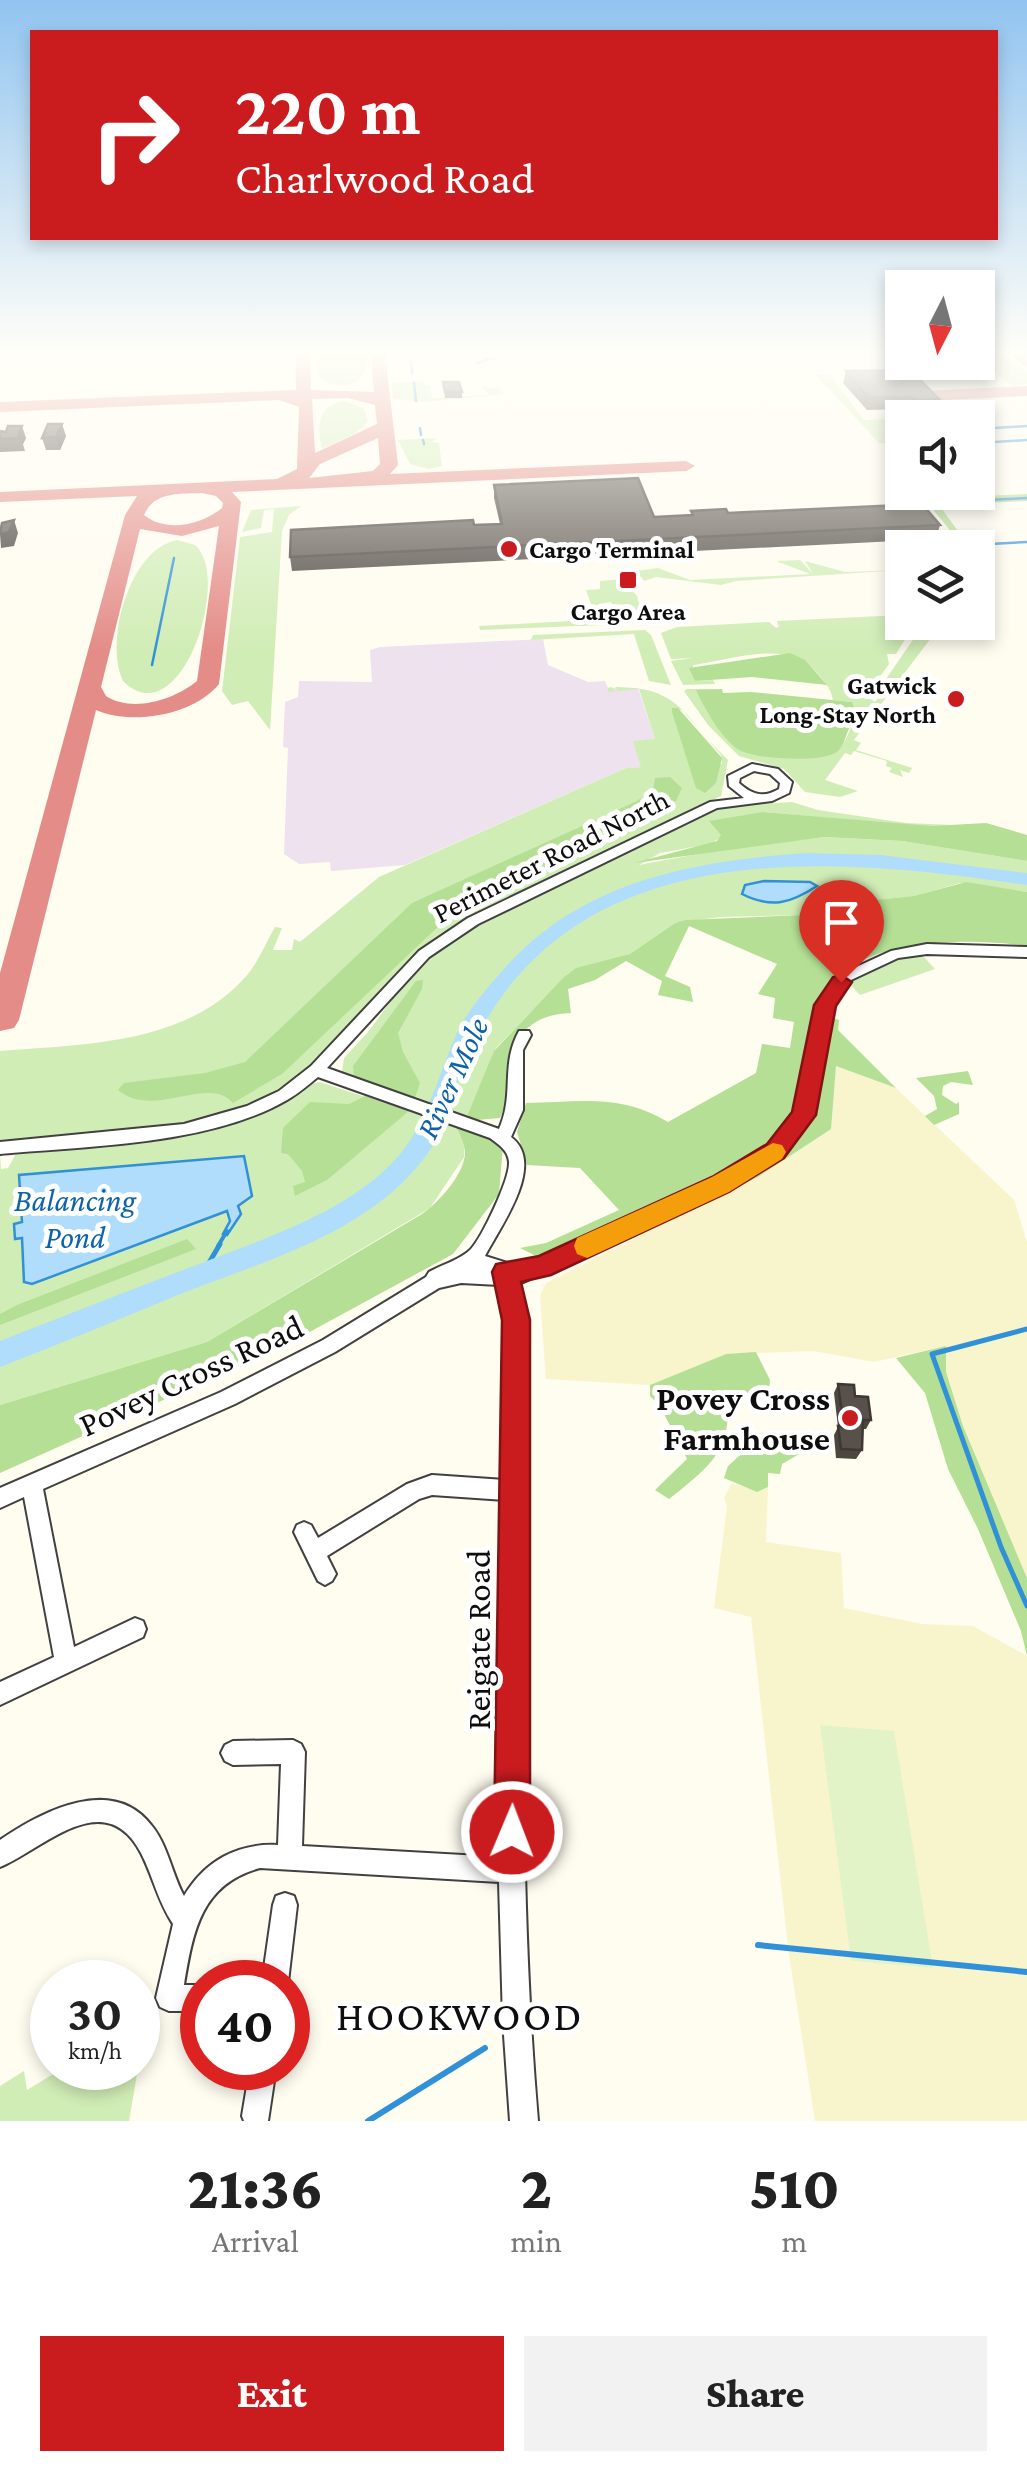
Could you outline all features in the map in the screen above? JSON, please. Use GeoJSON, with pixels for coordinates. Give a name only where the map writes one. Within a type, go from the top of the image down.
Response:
{"type":"FeatureCollection","features":[{"type":"Feature","properties":{"kind":"street"},"geometry":{"type":"LineString","coordinates":[[750,768],[769,769],[780,774],[786,783],[785,790],[763,798],[742,793],[733,780],[736,773],[750,768]]}},
{"type":"Feature","properties":{"kind":"street","name":"Perimeter Road North"},"geometry":{"type":"LineString","coordinates":[[0,1148],[204,1126],[275,1100],[316,1070],[404,973],[444,938],[714,805],[730,791],[733,780]]}},
{"type":"Feature","properties":{"kind":"street","name":"Perimeter Road North"},"geometry":{"type":"LineString","coordinates":[[714,805],[763,798]]}},
{"type":"Feature","properties":{"kind":"street"},"geometry":{"type":"LineString","coordinates":[[316,1070],[503,1137],[516,1152],[515,1183],[471,1267],[513,1274],[720,1185],[775,1151],[804,1115],[825,1005],[846,978],[881,959],[915,951],[972,948],[1027,952]]}},
{"type":"Feature","properties":{"kind":"street"},"geometry":{"type":"LineString","coordinates":[[503,1137],[515,1110],[516,1050],[524,1035]]}},
{"type":"Feature","properties":{"kind":"street","name":"Povey Cross Road"},"geometry":{"type":"LineString","coordinates":[[0,1498],[228,1398],[329,1346],[435,1281],[471,1267]]}},
{"type":"Feature","properties":{"kind":"street","name":"Reigate Road"},"geometry":{"type":"LineString","coordinates":[[513,1274],[516,1320],[512,1870],[515,2004],[524,2121]]}},
{"type":"Feature","properties":{"kind":"street"},"geometry":{"type":"LineString","coordinates":[[32,1484],[66,1663]]}},
{"type":"Feature","properties":{"kind":"street"},"geometry":{"type":"LineString","coordinates":[[325,1574],[310,1542],[414,1491],[432,1485],[514,1490]]}},
{"type":"Feature","properties":{"kind":"street"},"geometry":{"type":"LineString","coordinates":[[0,1694],[134,1629]]}},
{"type":"Feature","properties":{"kind":"street"},"geometry":{"type":"LineString","coordinates":[[233,1754],[293,1752],[290,1857]]}},
{"type":"Feature","properties":{"kind":"street"},"geometry":{"type":"LineString","coordinates":[[0,1856],[33,1832],[65,1817],[104,1812],[125,1817],[144,1834],[165,1888],[184,1918]]}},
{"type":"Feature","properties":{"kind":"street"},"geometry":{"type":"LineString","coordinates":[[180,1998],[169,1998],[184,1918],[204,1886],[236,1862],[260,1856],[512,1870]]}},
{"type":"Feature","properties":{"kind":"street"},"geometry":{"type":"LineString","coordinates":[[278,1960],[285,1905]]}},
{"type":"Feature","properties":{"kind":"street"},"geometry":{"type":"LineString","coordinates":[[256,2116],[260,2090]]}},
{"type":"Feature","properties":{"kind":"shaded area"},"geometry":{"type":"Polygon","coordinates":[[[543,639],[548,665],[588,682],[605,681],[608,688],[638,688],[655,739],[642,767],[626,768],[405,865],[331,871],[330,862],[299,864],[284,854],[288,748],[283,747],[285,702],[298,697],[299,681],[372,682],[370,650],[380,647],[543,639]]]}},
{"type":"Feature","properties":{"kind":"shaded area"},"geometry":{"type":"Polygon","coordinates":[[[836,1066],[896,1088],[1014,1200],[1027,1242],[1027,1578],[963,1426],[946,1372],[946,1346],[874,1362],[814,1351],[726,1354],[650,1385],[546,1379],[540,1296],[546,1283],[758,1177],[830,1129],[836,1066]]]}},
{"type":"Feature","properties":{"kind":"shaded area"},"geometry":{"type":"Polygon","coordinates":[[[732,1483],[757,1491],[768,1487],[766,1542],[841,1553],[844,1608],[922,1624],[973,1626],[1027,1656],[1027,2121],[815,2121],[789,1955],[751,1617],[714,1608],[727,1506],[724,1498],[732,1483]],[[821,1725],[851,1961],[933,1967],[821,1725]]]}},
{"type":"Feature","properties":{"kind":"green space"},"geometry":{"type":"Polygon","coordinates":[[[404,453],[440,453],[442,466],[429,469],[410,464],[404,453]]]}},
{"type":"Feature","properties":{"kind":"green space"},"geometry":{"type":"Polygon","coordinates":[[[1027,494],[1027,501],[995,502],[995,495],[1027,494]]]}},
{"type":"Feature","properties":{"kind":"green space"},"geometry":{"type":"Polygon","coordinates":[[[301,506],[289,515],[282,531],[270,730],[248,701],[232,705],[222,691],[240,537],[272,532],[274,509],[264,510],[261,528],[242,532],[251,510],[301,506]]]}},
{"type":"Feature","properties":{"kind":"green space"},"geometry":{"type":"Polygon","coordinates":[[[933,510],[943,510],[957,530],[950,530],[933,510]]]}},
{"type":"Feature","properties":{"kind":"green space"},"geometry":{"type":"Polygon","coordinates":[[[177,540],[195,545],[205,562],[208,588],[204,617],[195,646],[181,671],[164,688],[144,693],[123,681],[118,664],[119,622],[134,578],[146,560],[160,547],[177,540]]]}},
{"type":"Feature","properties":{"kind":"green space"},"geometry":{"type":"Polygon","coordinates":[[[800,560],[813,574],[805,561],[845,572],[885,571],[721,585],[656,577],[644,581],[636,571],[658,568],[690,580],[810,574],[776,561],[800,560]]]}},
{"type":"Feature","properties":{"kind":"green space"},"geometry":{"type":"Polygon","coordinates":[[[622,579],[637,596],[644,622],[611,624],[605,610],[614,610],[611,602],[598,604],[604,625],[480,630],[479,626],[589,620],[595,616],[586,590],[600,589],[600,581],[622,579]]]}},
{"type":"Feature","properties":{"kind":"green space"},"geometry":{"type":"Polygon","coordinates":[[[885,616],[885,640],[905,640],[896,654],[887,654],[889,664],[870,690],[857,691],[875,702],[875,695],[913,640],[929,640],[854,740],[861,743],[856,750],[912,768],[909,773],[900,770],[903,777],[889,772],[892,768],[886,766],[887,761],[854,751],[851,755],[845,753],[825,780],[858,791],[840,797],[805,792],[784,769],[739,756],[708,725],[684,691],[687,689],[722,689],[697,691],[707,712],[739,750],[831,754],[842,745],[853,716],[852,702],[833,700],[824,682],[805,662],[791,656],[759,654],[693,665],[695,681],[713,680],[715,684],[683,685],[671,661],[693,658],[671,659],[661,633],[677,627],[769,622],[776,628],[777,621],[885,616]]]}},
{"type":"Feature","properties":{"kind":"green space"},"geometry":{"type":"Polygon","coordinates":[[[645,630],[651,635],[671,685],[649,681],[634,634],[531,640],[533,635],[645,630]]]}},
{"type":"Feature","properties":{"kind":"green space"},"geometry":{"type":"Polygon","coordinates":[[[790,653],[805,660],[827,685],[752,677],[695,681],[689,668],[790,653]]]}},
{"type":"Feature","properties":{"kind":"green space"},"geometry":{"type":"Polygon","coordinates":[[[615,687],[643,689],[654,692],[682,709],[700,730],[682,710],[672,708],[689,763],[722,764],[721,755],[709,741],[728,760],[721,796],[491,906],[441,935],[395,974],[306,1070],[263,1099],[176,1126],[0,1142],[0,1051],[133,1036],[196,1015],[224,997],[248,974],[275,927],[282,928],[273,950],[292,950],[294,939],[300,942],[379,877],[626,768],[641,767],[633,741],[655,739],[639,689],[609,692],[607,688],[614,691],[618,690],[615,687]]]}},
{"type":"Feature","properties":{"kind":"green space"},"geometry":{"type":"Polygon","coordinates":[[[722,689],[723,693],[852,702],[854,717],[837,752],[802,759],[756,755],[730,742],[696,690],[722,689]]]}},
{"type":"Feature","properties":{"kind":"green space"},"geometry":{"type":"Polygon","coordinates":[[[672,708],[678,708],[722,758],[716,783],[705,793],[696,788],[672,712],[672,708]]]}},
{"type":"Feature","properties":{"kind":"green space"},"geometry":{"type":"Polygon","coordinates":[[[670,777],[682,788],[676,801],[626,826],[582,837],[542,870],[442,923],[282,1074],[233,1103],[223,1095],[210,1093],[147,1101],[118,1090],[124,1083],[205,1073],[245,1062],[412,903],[637,801],[653,790],[655,778],[670,777]]]}},
{"type":"Feature","properties":{"kind":"green space"},"geometry":{"type":"Polygon","coordinates":[[[792,802],[818,810],[906,823],[976,826],[925,826],[763,812],[710,844],[660,853],[639,865],[736,847],[824,837],[902,841],[1027,861],[1027,892],[960,883],[915,896],[844,903],[802,915],[721,917],[675,923],[630,954],[569,973],[496,1048],[465,1121],[342,1072],[344,1058],[414,970],[485,919],[721,807],[792,802]]]}},
{"type":"Feature","properties":{"kind":"green space"},"geometry":{"type":"Polygon","coordinates":[[[763,812],[932,826],[986,823],[1027,835],[1027,861],[902,841],[824,837],[634,863],[717,841],[721,835],[709,821],[763,812]]]}},
{"type":"Feature","properties":{"kind":"green space"},"geometry":{"type":"Polygon","coordinates":[[[966,882],[1027,892],[1027,946],[938,943],[875,955],[848,968],[829,987],[818,1013],[839,1020],[838,1030],[896,1088],[836,1066],[831,1129],[758,1177],[634,1237],[680,1211],[671,1200],[543,1255],[520,1248],[546,1243],[619,1210],[580,1168],[527,1165],[517,1132],[526,1103],[616,1103],[668,1122],[756,1073],[762,1044],[790,1048],[794,1022],[773,1018],[775,998],[758,994],[777,964],[689,926],[665,976],[690,987],[693,1002],[658,995],[662,981],[626,961],[595,980],[568,989],[571,1013],[539,1021],[513,1043],[511,1091],[500,1118],[465,1121],[494,1051],[564,977],[576,968],[630,954],[675,923],[686,920],[802,915],[844,903],[914,896],[966,882]]]}},
{"type":"Feature","properties":{"kind":"green space"},"geometry":{"type":"Polygon","coordinates":[[[922,955],[935,969],[860,995],[847,981],[890,960],[922,955]]]}},
{"type":"Feature","properties":{"kind":"green space"},"geometry":{"type":"Polygon","coordinates":[[[423,980],[398,1033],[403,1052],[420,1083],[413,1104],[354,1078],[353,1066],[416,981],[423,980]]]}},
{"type":"Feature","properties":{"kind":"green space"},"geometry":{"type":"Polygon","coordinates":[[[968,1071],[973,1085],[951,1082],[943,1086],[942,1095],[959,1102],[959,1114],[934,1125],[925,1116],[937,1109],[934,1096],[916,1078],[968,1071]]]}},
{"type":"Feature","properties":{"kind":"green space"},"geometry":{"type":"Polygon","coordinates":[[[320,1082],[456,1127],[464,1157],[430,1208],[207,1342],[0,1405],[0,1155],[1,1169],[8,1168],[17,1152],[203,1131],[240,1120],[296,1089],[320,1082]]]}},
{"type":"Feature","properties":{"kind":"green space"},"geometry":{"type":"Polygon","coordinates":[[[365,1096],[409,1111],[327,1180],[295,1196],[293,1186],[305,1182],[302,1171],[288,1154],[281,1153],[283,1128],[310,1102],[349,1104],[365,1096]]]}},
{"type":"Feature","properties":{"kind":"green space"},"geometry":{"type":"Polygon","coordinates":[[[456,1127],[503,1144],[499,1194],[453,1254],[282,1347],[0,1473],[0,1405],[207,1342],[422,1214],[443,1195],[461,1169],[465,1151],[456,1127]]]}},
{"type":"Feature","properties":{"kind":"green space"},"geometry":{"type":"Polygon","coordinates":[[[187,1239],[196,1249],[0,1325],[0,1314],[17,1305],[187,1239]]]}},
{"type":"Feature","properties":{"kind":"green space"},"geometry":{"type":"Polygon","coordinates":[[[946,1346],[946,1372],[963,1426],[1027,1578],[1027,1656],[1021,1631],[978,1529],[948,1469],[925,1393],[896,1358],[946,1346]]]}},
{"type":"Feature","properties":{"kind":"green space"},"geometry":{"type":"Polygon","coordinates":[[[756,1352],[770,1380],[769,1390],[728,1396],[726,1432],[715,1456],[669,1499],[655,1490],[687,1459],[660,1406],[650,1396],[650,1385],[726,1354],[756,1352]]]}},
{"type":"Feature","properties":{"kind":"green space"},"geometry":{"type":"Polygon","coordinates":[[[789,1432],[798,1439],[801,1453],[782,1464],[780,1474],[768,1473],[768,1487],[757,1492],[724,1478],[728,1466],[748,1448],[789,1432]]]}},
{"type":"Feature","properties":{"kind":"green space"},"geometry":{"type":"Polygon","coordinates":[[[820,1725],[894,1731],[933,1968],[851,1961],[820,1725]]]}},
{"type":"Feature","properties":{"kind":"green space"},"geometry":{"type":"Polygon","coordinates":[[[24,2071],[27,2090],[134,2090],[129,2121],[0,2121],[0,2086],[24,2071]]]}},
{"type":"Feature","properties":{"kind":"water"},"geometry":{"type":"Polygon","coordinates":[[[764,881],[810,882],[817,886],[799,897],[772,903],[742,894],[745,885],[764,881]]]}},
{"type":"Feature","properties":{"kind":"water","name":"Balancing Pond"},"geometry":{"type":"Polygon","coordinates":[[[244,1156],[252,1196],[238,1206],[241,1214],[227,1235],[223,1234],[230,1221],[227,1211],[32,1284],[24,1282],[22,1238],[15,1239],[14,1224],[22,1222],[19,1175],[244,1156]]]}},
{"type":"Feature","properties":{"kind":"building"},"geometry":{"type":"Polygon","coordinates":[[[638,478],[654,517],[726,509],[728,513],[885,506],[885,510],[927,510],[940,525],[290,557],[291,530],[473,520],[474,525],[502,524],[494,485],[638,478]]]}},
{"type":"Feature","properties":{"kind":"building"},"geometry":{"type":"Polygon","coordinates":[[[14,520],[9,532],[0,534],[2,523],[14,520]]]}},
{"type":"Feature","properties":{"kind":"building","name":"Povey Cross Farmhouse"},"geometry":{"type":"Polygon","coordinates":[[[838,1384],[854,1385],[855,1396],[868,1397],[871,1420],[863,1420],[862,1450],[841,1449],[838,1426],[844,1427],[838,1384]]]}},
{"type":"Feature","properties":{"kind":"waterway"},"geometry":{"type":"LineString","coordinates":[[995,500],[1027,498]]}},
{"type":"Feature","properties":{"kind":"waterway"},"geometry":{"type":"LineString","coordinates":[[995,544],[1027,542]]}},
{"type":"Feature","properties":{"kind":"waterway"},"geometry":{"type":"LineString","coordinates":[[152,665],[174,558]]}},
{"type":"Feature","properties":{"kind":"waterway","name":"River Mole"},"geometry":{"type":"LineString","coordinates":[[0,1354],[274,1246],[371,1195],[393,1178],[424,1140],[461,1049],[484,1005],[534,948],[593,906],[660,879],[731,864],[806,859],[881,861],[1027,879]]}},
{"type":"Feature","properties":{"kind":"waterway"},"geometry":{"type":"LineString","coordinates":[[218,1246],[227,1231]]}},
{"type":"Feature","properties":{"kind":"waterway"},"geometry":{"type":"LineString","coordinates":[[203,1273],[220,1244]]}},
{"type":"Feature","properties":{"kind":"waterway"},"geometry":{"type":"LineString","coordinates":[[1027,1329],[932,1354],[1001,1547],[1027,1606]]}},
{"type":"Feature","properties":{"kind":"waterway"},"geometry":{"type":"LineString","coordinates":[[758,1945],[1027,1972]]}},
{"type":"Feature","properties":{"kind":"waterway"},"geometry":{"type":"LineString","coordinates":[[368,2121],[485,2048]]}},
{"type":"Feature","properties":{"kind":"taxiway"},"geometry":{"type":"LineString","coordinates":[[306,453],[306,469]]}},
{"type":"Feature","properties":{"kind":"taxiway"},"geometry":{"type":"LineString","coordinates":[[283,483],[301,476],[314,460],[330,453]]}},
{"type":"Feature","properties":{"kind":"taxiway"},"geometry":{"type":"LineString","coordinates":[[360,480],[379,475],[389,465],[388,453]]}},
{"type":"Feature","properties":{"kind":"taxiway"},"geometry":{"type":"LineString","coordinates":[[0,497],[686,466]]}},
{"type":"Feature","properties":{"kind":"taxiway"},"geometry":{"type":"LineString","coordinates":[[202,488],[222,492],[232,502],[231,510]]}},
{"type":"Feature","properties":{"kind":"taxiway"},"geometry":{"type":"LineString","coordinates":[[135,516],[137,506],[148,496],[166,490]]}},
{"type":"Feature","properties":{"kind":"taxiway"},"geometry":{"type":"LineString","coordinates":[[90,687],[96,700],[124,711],[182,700],[208,684],[231,510]]}},
{"type":"Feature","properties":{"kind":"taxiway"},"geometry":{"type":"LineString","coordinates":[[135,516],[154,528],[182,530],[211,523],[231,510]]}},
{"type":"Feature","properties":{"kind":"taxiway"},"geometry":{"type":"LineString","coordinates":[[3,1020],[135,516]]}},
{"type":"Feature","properties":{"kind":"slow traffic"},"geometry":{"type":"LineString","coordinates":[[587,1246],[720,1185],[773,1152]]}},
{"type":"Feature","properties":{"kind":"place","name":"Cargo Terminal"},"geometry":{"type":"Point","coordinates":[509,549]}},
{"type":"Feature","properties":{"kind":"place","name":"Cargo Area"},"geometry":{"type":"Point","coordinates":[628,580]}},
{"type":"Feature","properties":{"kind":"place","name":"Gatwick Long-Stay North"},"geometry":{"type":"Point","coordinates":[956,699]}},
{"type":"Feature","properties":{"kind":"place","name":"Povey Cross Farmhouse"},"geometry":{"type":"Point","coordinates":[850,1418]}},
{"type":"Feature","properties":{"kind":"district","name":"HOOKWOOD"},"geometry":{"type":"Point","coordinates":[460,2015]}},
{"type":"Feature","properties":{"kind":"route"},"geometry":{"type":"LineString","coordinates":[[512,1832],[516,1320],[505,1272],[528,1272],[542,1267],[720,1185],[775,1151],[804,1115],[825,1005],[841,982]]}}]}
